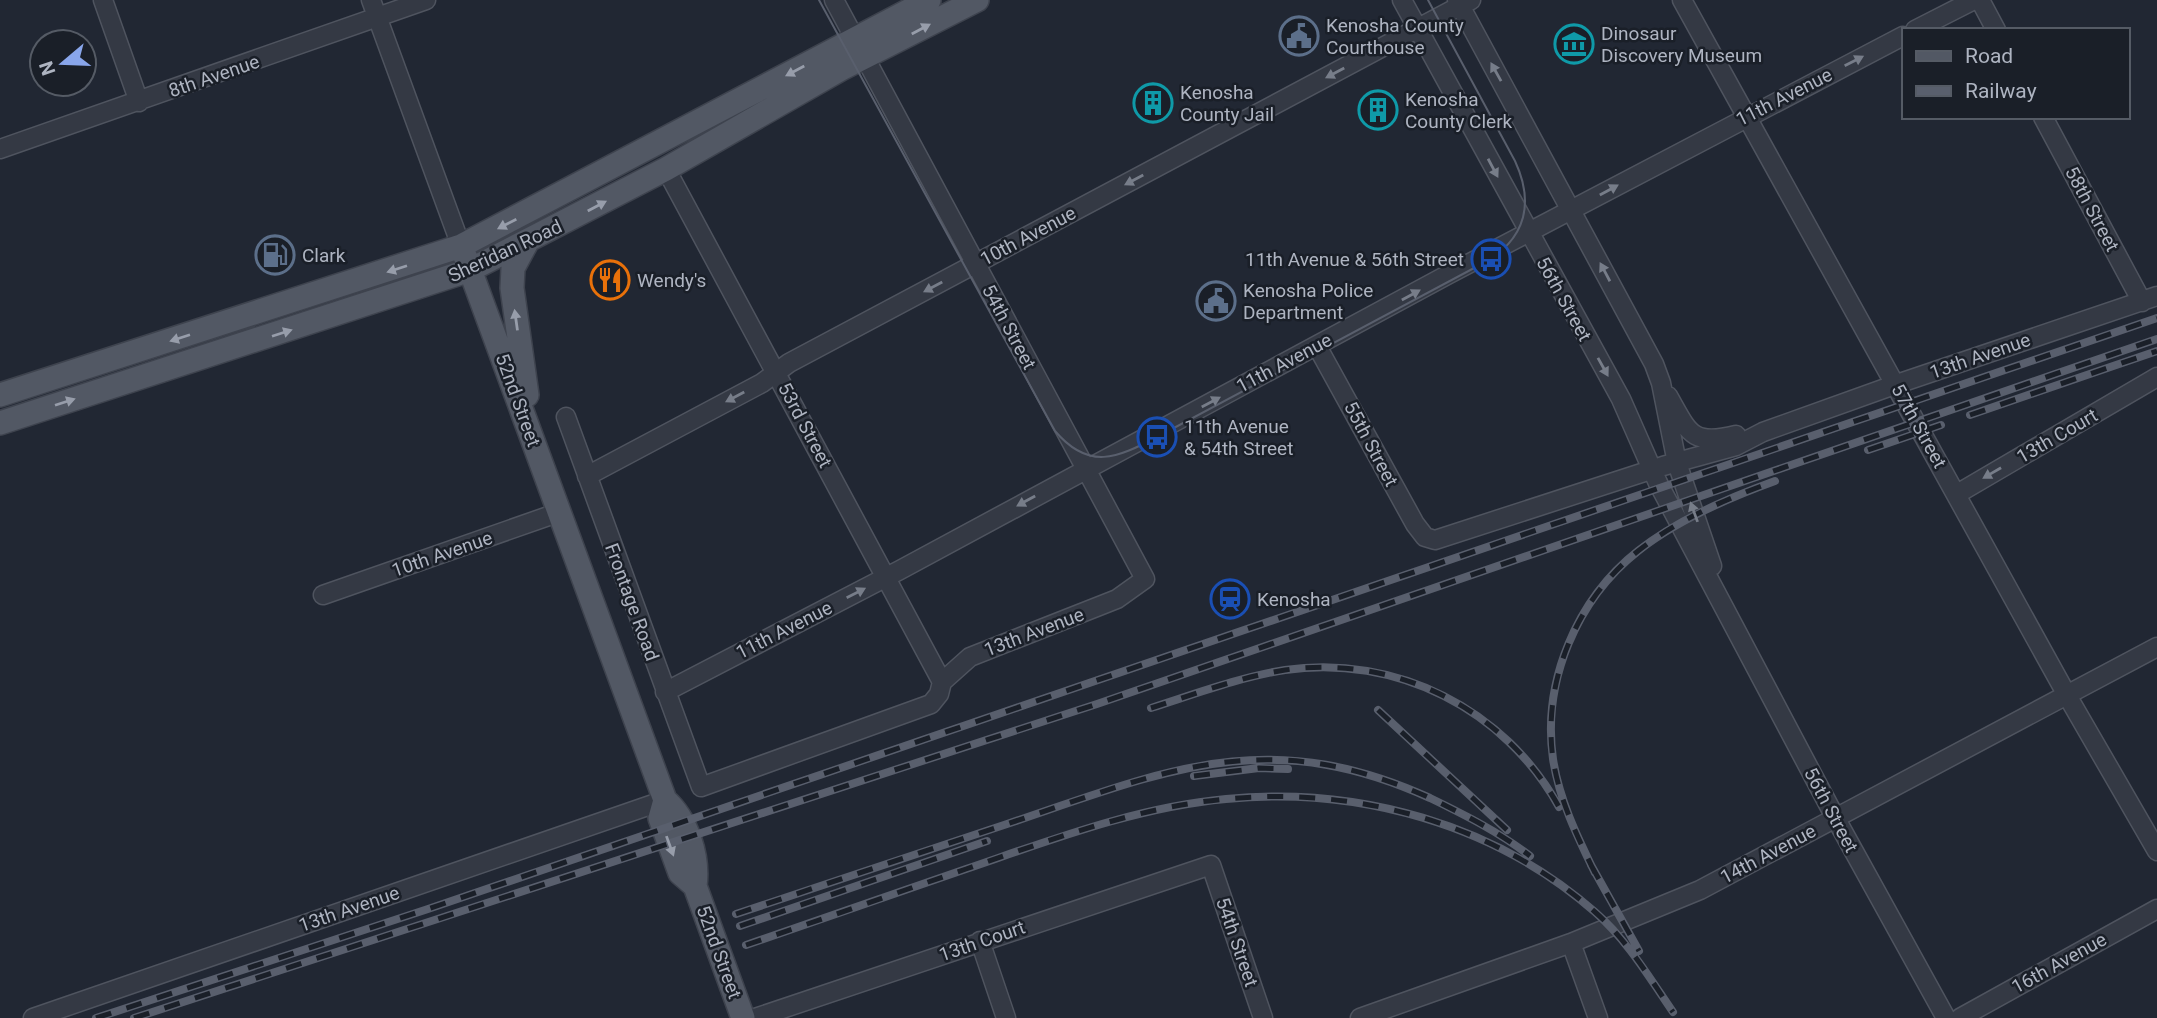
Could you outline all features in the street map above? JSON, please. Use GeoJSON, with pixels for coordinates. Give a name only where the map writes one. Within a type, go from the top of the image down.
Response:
{"type":"FeatureCollection","features":[{"type":"Feature","properties":{"kind":"main road","name":"Sheridan Road"},"geometry":{"type":"LineString","coordinates":[[0,423],[470,271],[666,169],[860,48],[929,0]]}},
{"type":"Feature","properties":{"kind":"main road","name":"Sheridan Road"},"geometry":{"type":"LineString","coordinates":[[0,395],[461,246],[860,48],[977,0]]}},
{"type":"Feature","properties":{"kind":"main road"},"geometry":{"type":"LineString","coordinates":[[526,244],[513,268],[512,288],[532,436]]}},
{"type":"Feature","properties":{"kind":"main road","name":"52nd Street"},"geometry":{"type":"LineString","coordinates":[[461,246],[665,800],[660,818],[680,873],[695,886],[743,1018]]}},
{"type":"Feature","properties":{"kind":"street"},"geometry":{"type":"LineString","coordinates":[[103,0],[139,102]]}},
{"type":"Feature","properties":{"kind":"street","name":"52nd Street"},"geometry":{"type":"LineString","coordinates":[[371,0],[461,246]]}},
{"type":"Feature","properties":{"kind":"street","name":"8th Avenue"},"geometry":{"type":"LineString","coordinates":[[0,149],[426,0]]}},
{"type":"Feature","properties":{"kind":"street","name":"54th Street"},"geometry":{"type":"LineString","coordinates":[[834,0],[1145,579]]}},
{"type":"Feature","properties":{"kind":"street","name":"56th Street"},"geometry":{"type":"LineString","coordinates":[[1402,0],[1528,235],[1621,399],[1652,470],[1836,819],[1946,1018]]}},
{"type":"Feature","properties":{"kind":"street","name":"57th Street"},"geometry":{"type":"LineString","coordinates":[[1682,0],[2068,697],[2157,850]]}},
{"type":"Feature","properties":{"kind":"street"},"geometry":{"type":"LineString","coordinates":[[1920,28],[1974,0]]}},
{"type":"Feature","properties":{"kind":"street"},"geometry":{"type":"LineString","coordinates":[[1980,0],[1995,28]]}},
{"type":"Feature","properties":{"kind":"street","name":"56th Street"},"geometry":{"type":"LineString","coordinates":[[1462,2],[1661,383],[1677,463],[1722,599]]}},
{"type":"Feature","properties":{"kind":"street","name":"10th Avenue"},"geometry":{"type":"LineString","coordinates":[[587,476],[975,264],[1418,29],[1462,2]]}},
{"type":"Feature","properties":{"kind":"street","name":"11th Avenue"},"geometry":{"type":"LineString","coordinates":[[665,692],[885,578],[1085,468],[1528,235],[1747,116],[1902,37]]}},
{"type":"Feature","properties":{"kind":"street","name":"58th Street"},"geometry":{"type":"LineString","coordinates":[[2044,119],[2149,299]]}},
{"type":"Feature","properties":{"kind":"street","name":"53rd Street"},"geometry":{"type":"LineString","coordinates":[[666,169],[778,372],[942,681]]}},
{"type":"Feature","properties":{"kind":"street","name":"13th Avenue"},"geometry":{"type":"LineString","coordinates":[[1427,539],[1444,538],[1652,470],[1739,445],[1763,432],[1897,384],[2149,299]]}},
{"type":"Feature","properties":{"kind":"street","name":"55th Street"},"geometry":{"type":"LineString","coordinates":[[1317,346],[1415,524],[1427,539]]}},
{"type":"Feature","properties":{"kind":"street","name":"13th Court"},"geometry":{"type":"LineString","coordinates":[[1957,494],[2157,377]]}},
{"type":"Feature","properties":{"kind":"street","name":"13th Avenue"},"geometry":{"type":"LineString","coordinates":[[1661,383],[1688,430],[1698,439],[1713,441],[1763,432]]}},
{"type":"Feature","properties":{"kind":"street","name":"Frontage Road"},"geometry":{"type":"LineString","coordinates":[[566,417],[701,787]]}},
{"type":"Feature","properties":{"kind":"street","name":"10th Avenue"},"geometry":{"type":"LineString","coordinates":[[323,596],[560,512]]}},
{"type":"Feature","properties":{"kind":"street","name":"13th Avenue"},"geometry":{"type":"LineString","coordinates":[[701,787],[931,704],[939,694],[942,681],[970,657],[1116,600],[1145,579]]}},
{"type":"Feature","properties":{"kind":"street","name":"14th Avenue"},"geometry":{"type":"LineString","coordinates":[[1360,1018],[1572,943],[1700,890],[2068,697],[2157,647]]}},
{"type":"Feature","properties":{"kind":"street","name":"13th Avenue"},"geometry":{"type":"LineString","coordinates":[[33,1018],[665,800]]}},
{"type":"Feature","properties":{"kind":"street","name":"54th Street"},"geometry":{"type":"LineString","coordinates":[[1211,865],[1263,1018]]}},
{"type":"Feature","properties":{"kind":"street","name":"13th Court"},"geometry":{"type":"LineString","coordinates":[[755,1018],[1211,865]]}},
{"type":"Feature","properties":{"kind":"street","name":"16th Avenue"},"geometry":{"type":"LineString","coordinates":[[1960,1018],[2157,909]]}},
{"type":"Feature","properties":{"kind":"street"},"geometry":{"type":"LineString","coordinates":[[980,941],[1006,1018]]}},
{"type":"Feature","properties":{"kind":"street"},"geometry":{"type":"LineString","coordinates":[[1572,943],[1598,1018]]}},
{"type":"Feature","properties":{"kind":"tram line"},"geometry":{"type":"LineString","coordinates":[[819,0],[1055,431],[1080,452],[1104,457],[1129,451],[1143,444],[1491,259],[1512,239],[1519,227],[1525,203],[1521,175],[1428,0]]}},
{"type":"Feature","properties":{"kind":"railway"},"geometry":{"type":"LineString","coordinates":[[96,1018],[428,909],[2157,318]]}},
{"type":"Feature","properties":{"kind":"railway"},"geometry":{"type":"LineString","coordinates":[[134,1018],[1097,704],[2157,339]]}},
{"type":"Feature","properties":{"kind":"railway"},"geometry":{"type":"LineString","coordinates":[[1970,415],[2157,351]]}},
{"type":"Feature","properties":{"kind":"railway"},"geometry":{"type":"LineString","coordinates":[[1868,450],[1941,425]]}},
{"type":"Feature","properties":{"kind":"railway"},"geometry":{"type":"LineString","coordinates":[[1595,873],[1564,803],[1553,759],[1553,700],[1568,644],[1597,593],[1638,551],[1669,529],[1704,511],[1775,481]]}},
{"type":"Feature","properties":{"kind":"railway"},"geometry":{"type":"LineString","coordinates":[[1151,708],[1234,681],[1285,670],[1326,667],[1367,671],[1406,680],[1443,696],[1478,716],[1509,742],[1536,772],[1559,807]]}},
{"type":"Feature","properties":{"kind":"railway"},"geometry":{"type":"LineString","coordinates":[[1378,710],[1507,830]]}},
{"type":"Feature","properties":{"kind":"railway"},"geometry":{"type":"LineString","coordinates":[[736,914],[1116,787],[1216,763],[1266,760],[1317,763],[1371,776],[1430,798],[1456,811],[1530,856]]}},
{"type":"Feature","properties":{"kind":"railway"},"geometry":{"type":"LineString","coordinates":[[1194,776],[1259,768],[1288,769]]}},
{"type":"Feature","properties":{"kind":"railway"},"geometry":{"type":"LineString","coordinates":[[746,945],[1030,847],[1127,817],[1226,799],[1325,799],[1374,806],[1422,818],[1469,834],[1514,855],[1556,881],[1607,923],[1637,959],[1673,1012]]}},
{"type":"Feature","properties":{"kind":"railway"},"geometry":{"type":"LineString","coordinates":[[740,926],[987,841]]}},
{"type":"Feature","properties":{"kind":"railway"},"geometry":{"type":"LineString","coordinates":[[1591,865],[1639,951]]}},
{"type":"Feature","properties":{"kind":"place","name":"Kenosha County Courthouse"},"geometry":{"type":"Point","coordinates":[1299,36]}},
{"type":"Feature","properties":{"kind":"place","name":"Dinosaur Discovery Museum"},"geometry":{"type":"Point","coordinates":[1574,44]}},
{"type":"Feature","properties":{"kind":"place","name":"Kenosha County Jail"},"geometry":{"type":"Point","coordinates":[1153,103]}},
{"type":"Feature","properties":{"kind":"place","name":"Kenosha County Clerk"},"geometry":{"type":"Point","coordinates":[1378,110]}},
{"type":"Feature","properties":{"kind":"place","name":"Clark"},"geometry":{"type":"Point","coordinates":[275,255]}},
{"type":"Feature","properties":{"kind":"place","name":"11th Avenue & 56th Street"},"geometry":{"type":"Point","coordinates":[1491,259]}},
{"type":"Feature","properties":{"kind":"place","name":"Wendy's"},"geometry":{"type":"Point","coordinates":[610,280]}},
{"type":"Feature","properties":{"kind":"place","name":"Kenosha Police Department"},"geometry":{"type":"Point","coordinates":[1216,301]}},
{"type":"Feature","properties":{"kind":"place","name":"11th Avenue & 54th Street"},"geometry":{"type":"Point","coordinates":[1157,437]}},
{"type":"Feature","properties":{"kind":"place","name":"Kenosha"},"geometry":{"type":"Point","coordinates":[1230,599]}}]}
